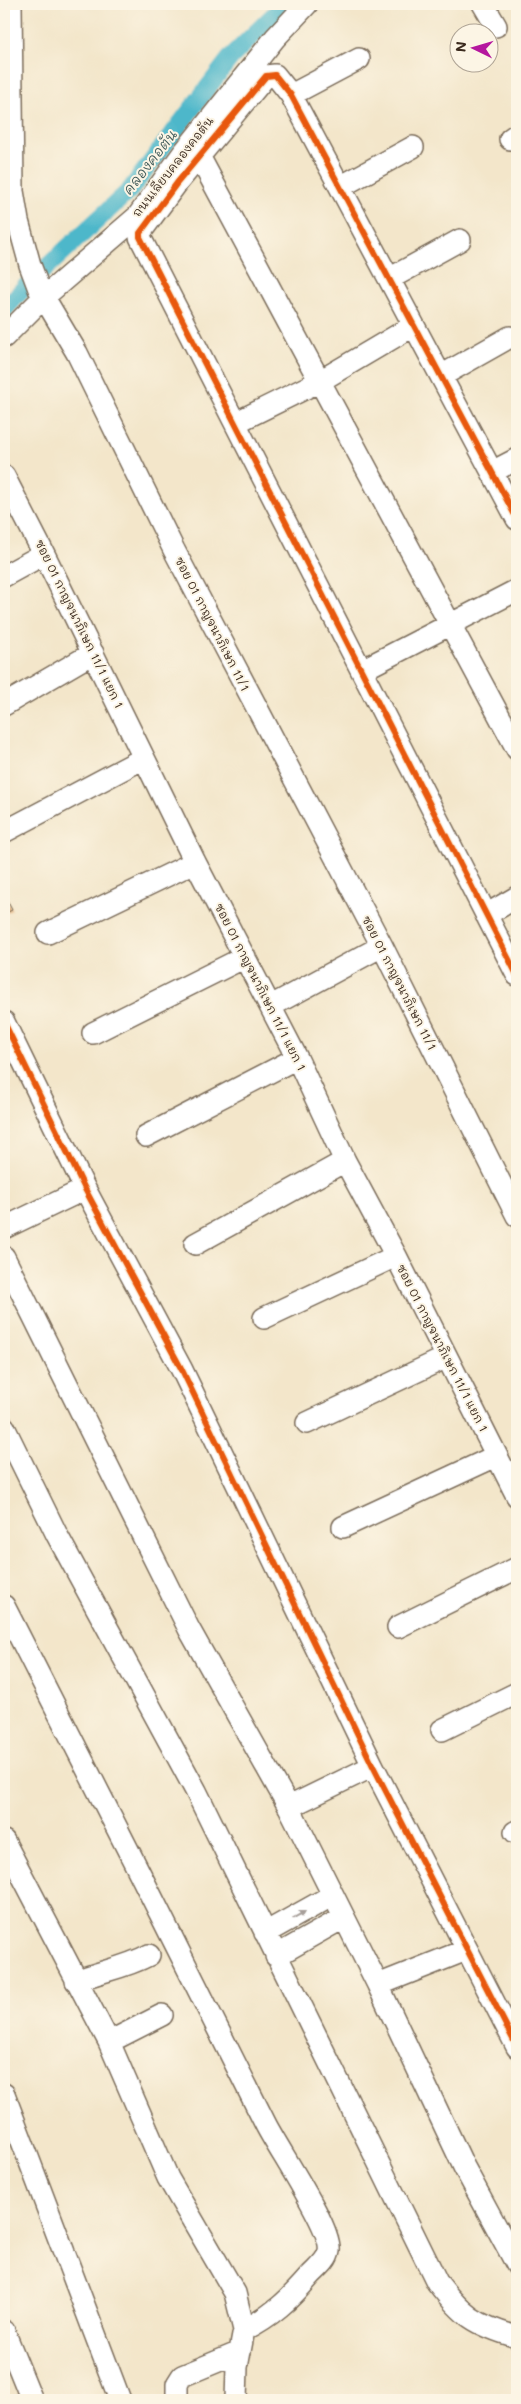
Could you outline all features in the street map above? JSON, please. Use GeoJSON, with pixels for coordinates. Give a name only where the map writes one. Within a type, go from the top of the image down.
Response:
{"type":"FeatureCollection","features":[{"type":"Feature","properties":{"kind":"street","name":"ซอย 01 กาญจนาภิเษก 11/1"},"geometry":{"type":"LineString","coordinates":[[10,4],[13,191],[18,221],[30,265],[42,293],[77,353],[174,550],[382,946],[517,1216]]}},
{"type":"Feature","properties":{"kind":"street","name":"ถนนเลียบคลองคอตัน"},"geometry":{"type":"LineString","coordinates":[[4,337],[42,293],[138,216],[190,145],[275,38],[307,4]]}},
{"type":"Feature","properties":{"kind":"street"},"geometry":{"type":"LineString","coordinates":[[483,4],[494,22]]}},
{"type":"Feature","properties":{"kind":"street"},"geometry":{"type":"LineString","coordinates":[[291,94],[359,59]]}},
{"type":"Feature","properties":{"kind":"street"},"geometry":{"type":"LineString","coordinates":[[517,519],[291,94],[275,75],[266,76],[177,184],[140,233],[140,237],[517,975]]}},
{"type":"Feature","properties":{"kind":"street"},"geometry":{"type":"LineString","coordinates":[[340,187],[412,147]]}},
{"type":"Feature","properties":{"kind":"street"},"geometry":{"type":"LineString","coordinates":[[200,158],[517,749]]}},
{"type":"Feature","properties":{"kind":"street"},"geometry":{"type":"LineString","coordinates":[[389,279],[460,240]]}},
{"type":"Feature","properties":{"kind":"street"},"geometry":{"type":"LineString","coordinates":[[235,423],[320,381],[413,326]]}},
{"type":"Feature","properties":{"kind":"street"},"geometry":{"type":"LineString","coordinates":[[441,376],[510,337]]}},
{"type":"Feature","properties":{"kind":"street"},"geometry":{"type":"LineString","coordinates":[[492,472],[517,459]]}},
{"type":"Feature","properties":{"kind":"street","name":"ซอย 01 กาญจนาภิเษก 11/1 แยก 1"},"geometry":{"type":"LineString","coordinates":[[4,476],[195,862],[297,1058],[345,1161],[396,1256],[517,1496]]}},
{"type":"Feature","properties":{"kind":"street"},"geometry":{"type":"LineString","coordinates":[[4,576],[44,554]]}},
{"type":"Feature","properties":{"kind":"street"},"geometry":{"type":"LineString","coordinates":[[362,670],[517,590]]}},
{"type":"Feature","properties":{"kind":"street"},"geometry":{"type":"LineString","coordinates":[[4,705],[93,653]]}},
{"type":"Feature","properties":{"kind":"street"},"geometry":{"type":"LineString","coordinates":[[4,832],[144,758]]}},
{"type":"Feature","properties":{"kind":"street"},"geometry":{"type":"LineString","coordinates":[[48,933],[195,862]]}},
{"type":"Feature","properties":{"kind":"street"},"geometry":{"type":"LineString","coordinates":[[486,915],[517,897]]}},
{"type":"Feature","properties":{"kind":"street"},"geometry":{"type":"LineString","coordinates":[[271,1006],[382,946]]}},
{"type":"Feature","properties":{"kind":"street"},"geometry":{"type":"LineString","coordinates":[[93,1033],[245,957]]}},
{"type":"Feature","properties":{"kind":"street"},"geometry":{"type":"LineString","coordinates":[[4,1022],[85,1189],[182,1370],[373,1766],[517,2048]]}},
{"type":"Feature","properties":{"kind":"street"},"geometry":{"type":"LineString","coordinates":[[146,1136],[297,1058]]}},
{"type":"Feature","properties":{"kind":"street"},"geometry":{"type":"LineString","coordinates":[[195,1244],[345,1161]]}},
{"type":"Feature","properties":{"kind":"street"},"geometry":{"type":"LineString","coordinates":[[4,1228],[85,1189]]}},
{"type":"Feature","properties":{"kind":"street"},"geometry":{"type":"LineString","coordinates":[[264,1318],[396,1256]]}},
{"type":"Feature","properties":{"kind":"street"},"geometry":{"type":"LineString","coordinates":[[4,1257],[189,1629],[289,1807],[378,1985],[464,2167],[514,2252]]}},
{"type":"Feature","properties":{"kind":"street"},"geometry":{"type":"LineString","coordinates":[[307,1422],[447,1357]]}},
{"type":"Feature","properties":{"kind":"street"},"geometry":{"type":"LineString","coordinates":[[4,1427],[57,1535],[196,1791],[436,2282],[458,2308],[474,2320],[497,2331],[517,2337]]}},
{"type":"Feature","properties":{"kind":"street"},"geometry":{"type":"LineString","coordinates":[[343,1527],[496,1456]]}},
{"type":"Feature","properties":{"kind":"street"},"geometry":{"type":"LineString","coordinates":[[398,1627],[517,1568]]}},
{"type":"Feature","properties":{"kind":"street"},"geometry":{"type":"LineString","coordinates":[[4,1606],[133,1858],[276,2145],[316,2211],[328,2237],[330,2249],[326,2260],[299,2290],[275,2312],[244,2330]]}},
{"type":"Feature","properties":{"kind":"street"},"geometry":{"type":"LineString","coordinates":[[442,1730],[517,1693]]}},
{"type":"Feature","properties":{"kind":"street"},"geometry":{"type":"LineString","coordinates":[[289,1807],[373,1766]]}},
{"type":"Feature","properties":{"kind":"street"},"geometry":{"type":"LineString","coordinates":[[4,1841],[109,2042],[168,2178],[235,2293],[242,2312],[244,2330],[237,2367],[236,2400]]}},
{"type":"Feature","properties":{"kind":"street"},"geometry":{"type":"LineString","coordinates":[[265,1934],[333,1896]]}},
{"type":"Feature","properties":{"kind":"street"},"geometry":{"type":"LineString","coordinates":[[276,1956],[343,1918]]}},
{"type":"Feature","properties":{"kind":"street"},"geometry":{"type":"LineString","coordinates":[[378,1985],[466,1950]]}},
{"type":"Feature","properties":{"kind":"street"},"geometry":{"type":"LineString","coordinates":[[76,1982],[99,1971],[114,1970],[133,1964],[149,1955]]}},
{"type":"Feature","properties":{"kind":"street"},"geometry":{"type":"LineString","coordinates":[[109,2042],[162,2014]]}},
{"type":"Feature","properties":{"kind":"street"},"geometry":{"type":"LineString","coordinates":[[4,2094],[120,2400]]}},
{"type":"Feature","properties":{"kind":"street"},"geometry":{"type":"LineString","coordinates":[[4,2331],[32,2400]]}},
{"type":"Feature","properties":{"kind":"street"},"geometry":{"type":"LineString","coordinates":[[177,2400],[177,2384],[182,2376],[240,2352]]}},
{"type":"Feature","properties":{"kind":"building"},"geometry":{"type":"Polygon","coordinates":[[[4,894],[12,910],[4,914],[4,894]]]}},
{"type":"Feature","properties":{"kind":"waterway","name":"คลองคอตัน"},"geometry":{"type":"LineString","coordinates":[[4,310],[23,289],[130,190],[231,57],[285,4]]}},
{"type":"Feature","properties":{"kind":"cycle path"},"geometry":{"type":"LineString","coordinates":[[517,519],[291,95],[275,75],[266,76],[177,183],[140,233],[140,237],[517,975]]}},
{"type":"Feature","properties":{"kind":"cycle path"},"geometry":{"type":"LineString","coordinates":[[4,1022],[85,1189],[182,1370],[373,1766],[517,2047]]}}]}
